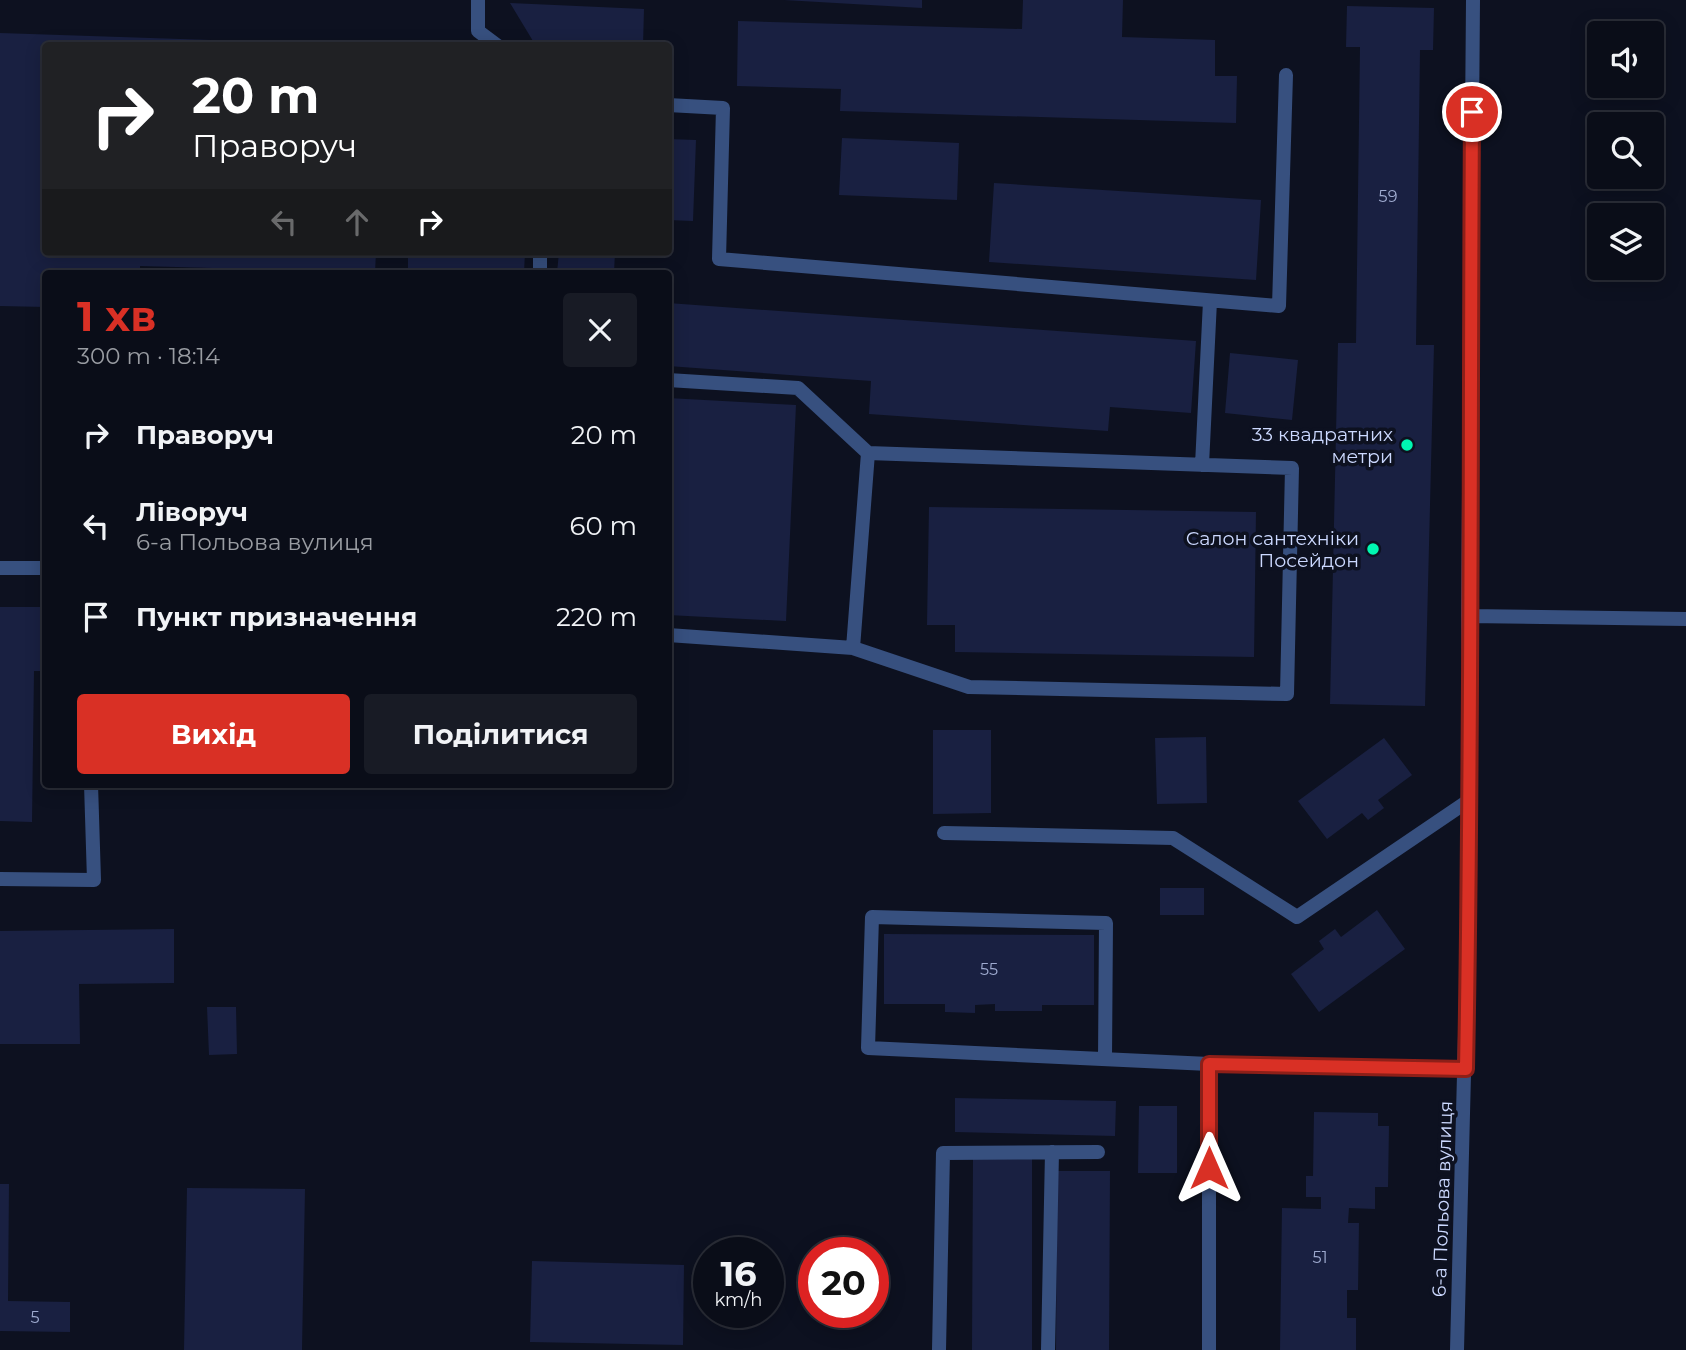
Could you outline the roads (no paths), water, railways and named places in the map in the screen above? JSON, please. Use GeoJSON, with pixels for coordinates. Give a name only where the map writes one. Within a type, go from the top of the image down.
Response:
{"type":"FeatureCollection","features":[{"type":"Feature","properties":{"kind":"street"},"geometry":{"type":"LineString","coordinates":[[478,0],[478,31],[493,42]]}},
{"type":"Feature","properties":{"kind":"street","name":"6-а Польова вулиця"},"geometry":{"type":"LineString","coordinates":[[1457,1350],[1471,799],[1468,616],[1473,0]]}},
{"type":"Feature","properties":{"kind":"street"},"geometry":{"type":"LineString","coordinates":[[672,106],[723,108],[719,259],[1279,306],[1286,75]]}},
{"type":"Feature","properties":{"kind":"street"},"geometry":{"type":"LineString","coordinates":[[1202,465],[1210,302]]}},
{"type":"Feature","properties":{"kind":"street"},"geometry":{"type":"LineString","coordinates":[[672,380],[798,388],[868,453],[1292,468],[1287,694],[969,687],[853,648],[672,635]]}},
{"type":"Feature","properties":{"kind":"street"},"geometry":{"type":"LineString","coordinates":[[853,648],[868,453]]}},
{"type":"Feature","properties":{"kind":"street"},"geometry":{"type":"LineString","coordinates":[[0,568],[42,568]]}},
{"type":"Feature","properties":{"kind":"street"},"geometry":{"type":"LineString","coordinates":[[1468,616],[1686,619]]}},
{"type":"Feature","properties":{"kind":"street"},"geometry":{"type":"LineString","coordinates":[[0,879],[93,880],[91,788]]}},
{"type":"Feature","properties":{"kind":"street"},"geometry":{"type":"LineString","coordinates":[[944,833],[1173,838],[1297,917],[1471,799]]}},
{"type":"Feature","properties":{"kind":"street"},"geometry":{"type":"LineString","coordinates":[[1105,1059],[1106,923],[872,917],[868,1048],[1209,1064],[1466,1069]]}},
{"type":"Feature","properties":{"kind":"street"},"geometry":{"type":"LineString","coordinates":[[1209,1064],[1209,1350]]}},
{"type":"Feature","properties":{"kind":"street"},"geometry":{"type":"LineString","coordinates":[[1048,1350],[1052,1152]]}},
{"type":"Feature","properties":{"kind":"street"},"geometry":{"type":"LineString","coordinates":[[939,1350],[943,1153],[1098,1152]]}},
{"type":"Feature","properties":{"kind":"place","name":"33 квадратних метри"},"geometry":{"type":"Point","coordinates":[1407,445]}},
{"type":"Feature","properties":{"kind":"place","name":"Салон сантехніки Посейдон"},"geometry":{"type":"Point","coordinates":[1373,549]}}]}
